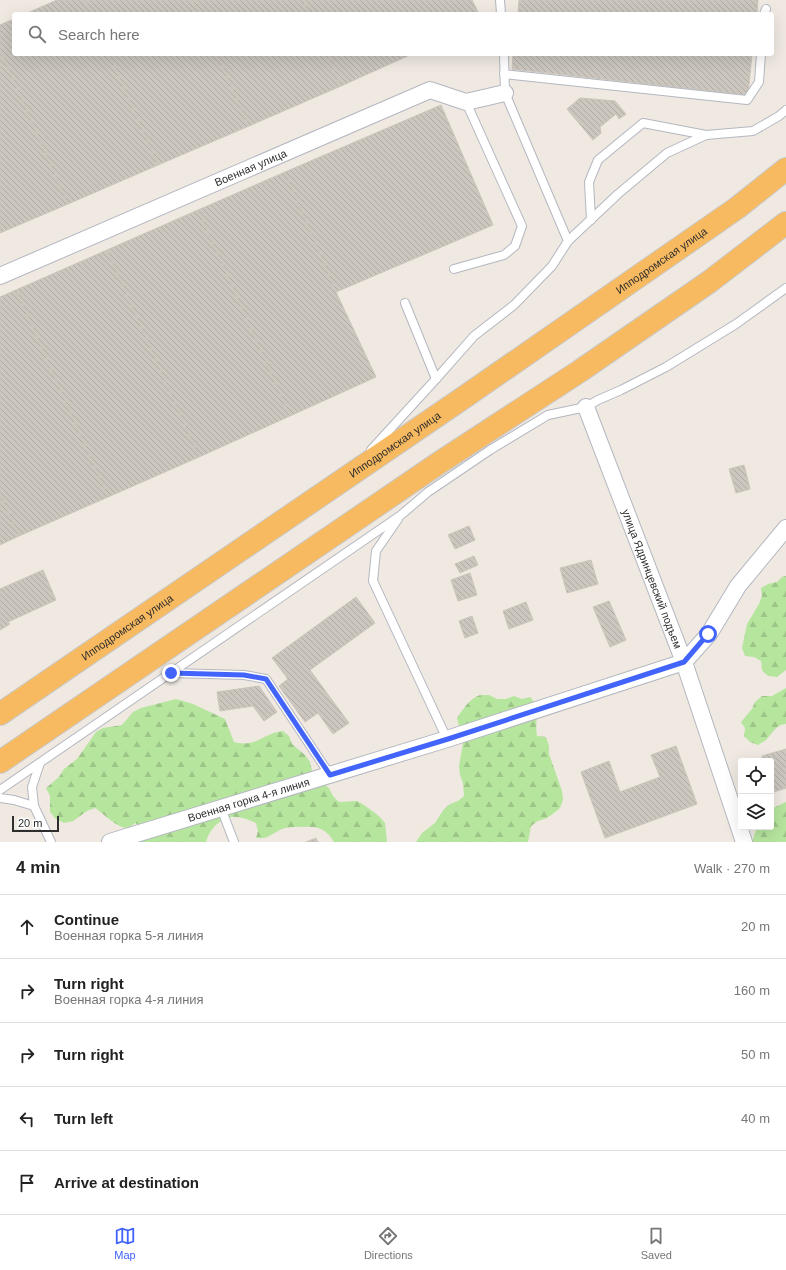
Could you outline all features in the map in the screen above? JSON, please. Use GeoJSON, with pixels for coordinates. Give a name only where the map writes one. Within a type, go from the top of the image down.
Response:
{"type":"FeatureCollection","features":[{"type":"Feature","properties":{"kind":"highway","name":"Ипподромская улица"},"geometry":{"type":"LineString","coordinates":[[0,714],[342,481],[737,208],[786,170]]}},
{"type":"Feature","properties":{"kind":"highway"},"geometry":{"type":"LineString","coordinates":[[0,762],[439,463],[586,367],[709,282],[786,223]]}},
{"type":"Feature","properties":{"kind":"street","name":"Военная улица"},"geometry":{"type":"LineString","coordinates":[[0,276],[430,90],[466,102]]}},
{"type":"Feature","properties":{"kind":"street"},"geometry":{"type":"LineString","coordinates":[[466,102],[505,94]]}},
{"type":"Feature","properties":{"kind":"street","name":"улица Ядринцевский подъем"},"geometry":{"type":"LineString","coordinates":[[586,408],[684,662],[744,842]]}},
{"type":"Feature","properties":{"kind":"street"},"geometry":{"type":"LineString","coordinates":[[684,662],[708,634],[738,586],[786,528]]}},
{"type":"Feature","properties":{"kind":"street","name":"Военная горка 4-я линия"},"geometry":{"type":"LineString","coordinates":[[110,842],[448,739],[684,662]]}},
{"type":"Feature","properties":{"kind":"lane"},"geometry":{"type":"LineString","coordinates":[[500,0],[501,12]]}},
{"type":"Feature","properties":{"kind":"lane"},"geometry":{"type":"LineString","coordinates":[[504,56],[505,94],[568,241]]}},
{"type":"Feature","properties":{"kind":"lane"},"geometry":{"type":"LineString","coordinates":[[504,74],[747,100],[759,82],[761,56]]}},
{"type":"Feature","properties":{"kind":"lane"},"geometry":{"type":"LineString","coordinates":[[454,269],[504,255],[515,246],[522,226],[466,102]]}},
{"type":"Feature","properties":{"kind":"lane"},"geometry":{"type":"LineString","coordinates":[[591,220],[589,182],[598,160],[643,123],[706,135],[753,131],[779,116],[786,110]]}},
{"type":"Feature","properties":{"kind":"lane"},"geometry":{"type":"LineString","coordinates":[[342,481],[474,336],[514,305],[552,266],[568,241],[618,194],[667,153],[706,135]]}},
{"type":"Feature","properties":{"kind":"lane"},"geometry":{"type":"LineString","coordinates":[[0,790],[401,515],[428,492],[490,450],[548,415],[586,408],[598,400],[666,367],[736,324],[786,288]]}},
{"type":"Feature","properties":{"kind":"lane"},"geometry":{"type":"LineString","coordinates":[[405,303],[436,379]]}},
{"type":"Feature","properties":{"kind":"lane"},"geometry":{"type":"LineString","coordinates":[[401,515],[376,551],[373,581],[448,739]]}},
{"type":"Feature","properties":{"kind":"lane"},"geometry":{"type":"LineString","coordinates":[[171,673],[244,675],[266,679],[330,775]]}},
{"type":"Feature","properties":{"kind":"lane"},"geometry":{"type":"LineString","coordinates":[[40,763],[32,787],[34,806],[51,842]]}},
{"type":"Feature","properties":{"kind":"lane"},"geometry":{"type":"LineString","coordinates":[[0,798],[14,800],[34,806]]}},
{"type":"Feature","properties":{"kind":"lane"},"geometry":{"type":"LineString","coordinates":[[221,808],[234,842]]}},
{"type":"Feature","properties":{"kind":"green space"},"geometry":{"type":"Polygon","coordinates":[[[786,576],[786,670],[777,677],[768,676],[762,670],[761,661],[754,657],[745,656],[742,648],[747,624],[762,596],[761,588],[768,584],[777,582],[782,577],[786,576]]]}},
{"type":"Feature","properties":{"kind":"green space"},"geometry":{"type":"Polygon","coordinates":[[[786,688],[786,724],[777,727],[766,740],[758,745],[750,742],[744,736],[745,728],[741,722],[752,709],[755,702],[762,696],[772,696],[786,688]]]}},
{"type":"Feature","properties":{"kind":"green space"},"geometry":{"type":"Polygon","coordinates":[[[480,695],[489,695],[497,699],[506,699],[514,696],[522,699],[530,697],[534,701],[537,710],[537,736],[546,737],[549,746],[549,754],[562,791],[563,800],[560,808],[547,818],[538,821],[531,826],[528,842],[416,842],[422,833],[435,823],[444,809],[464,796],[459,766],[463,743],[457,718],[470,701],[480,695]]]}},
{"type":"Feature","properties":{"kind":"green space"},"geometry":{"type":"Polygon","coordinates":[[[176,699],[193,704],[225,719],[234,742],[254,742],[270,734],[283,731],[289,736],[292,744],[305,755],[310,762],[312,771],[316,778],[329,788],[333,796],[339,802],[357,801],[379,816],[385,823],[387,842],[334,842],[323,830],[314,827],[286,828],[266,837],[256,838],[258,831],[256,823],[244,818],[231,817],[222,820],[212,829],[206,842],[141,842],[142,827],[135,823],[127,828],[119,826],[95,808],[87,811],[73,821],[64,823],[56,819],[50,812],[50,796],[46,788],[59,777],[64,769],[77,759],[96,732],[103,728],[122,725],[133,712],[141,708],[176,699]]]}},
{"type":"Feature","properties":{"kind":"green space"},"geometry":{"type":"Polygon","coordinates":[[[786,802],[786,842],[752,842],[756,830],[774,830],[774,808],[786,802]]]}},
{"type":"Feature","properties":{"kind":"building"},"geometry":{"type":"Polygon","coordinates":[[[57,0],[85,0],[91,12],[30,12],[57,0]]]}},
{"type":"Feature","properties":{"kind":"building"},"geometry":{"type":"Polygon","coordinates":[[[85,0],[193,0],[198,12],[91,12],[85,0]]]}},
{"type":"Feature","properties":{"kind":"building"},"geometry":{"type":"Polygon","coordinates":[[[193,0],[303,0],[308,12],[198,12],[193,0]]]}},
{"type":"Feature","properties":{"kind":"building"},"geometry":{"type":"Polygon","coordinates":[[[303,0],[472,0],[478,12],[308,12],[303,0]]]}},
{"type":"Feature","properties":{"kind":"building"},"geometry":{"type":"Polygon","coordinates":[[[519,0],[758,0],[757,12],[518,12],[519,0]]]}},
{"type":"Feature","properties":{"kind":"building"},"geometry":{"type":"Polygon","coordinates":[[[12,20],[12,56],[110,56],[158,165],[68,204],[0,50],[0,25],[12,20]]]}},
{"type":"Feature","properties":{"kind":"building"},"geometry":{"type":"Polygon","coordinates":[[[0,50],[68,204],[0,233],[0,50]]]}},
{"type":"Feature","properties":{"kind":"building"},"geometry":{"type":"Polygon","coordinates":[[[110,56],[218,56],[249,126],[158,165],[110,56]]]}},
{"type":"Feature","properties":{"kind":"building"},"geometry":{"type":"Polygon","coordinates":[[[218,56],[328,56],[341,86],[249,126],[218,56]]]}},
{"type":"Feature","properties":{"kind":"building"},"geometry":{"type":"Polygon","coordinates":[[[328,56],[408,56],[341,86],[328,56]]]}},
{"type":"Feature","properties":{"kind":"building"},"geometry":{"type":"Polygon","coordinates":[[[513,56],[752,56],[748,95],[512,69],[513,56]]]}},
{"type":"Feature","properties":{"kind":"building"},"geometry":{"type":"Polygon","coordinates":[[[580,98],[615,101],[626,114],[619,119],[616,114],[600,127],[601,133],[593,140],[567,109],[580,98]]]}},
{"type":"Feature","properties":{"kind":"building"},"geometry":{"type":"Polygon","coordinates":[[[441,105],[493,225],[336,292],[285,172],[441,105]]]}},
{"type":"Feature","properties":{"kind":"building"},"geometry":{"type":"Polygon","coordinates":[[[285,172],[336,292],[376,377],[290,416],[198,210],[285,172]]]}},
{"type":"Feature","properties":{"kind":"building"},"geometry":{"type":"Polygon","coordinates":[[[198,210],[290,416],[199,457],[107,250],[198,210]]]}},
{"type":"Feature","properties":{"kind":"building"},"geometry":{"type":"Polygon","coordinates":[[[107,250],[199,457],[108,497],[16,290],[107,250]]]}},
{"type":"Feature","properties":{"kind":"building"},"geometry":{"type":"Polygon","coordinates":[[[16,290],[108,497],[19,536],[0,494],[0,297],[16,290]]]}},
{"type":"Feature","properties":{"kind":"building"},"geometry":{"type":"Polygon","coordinates":[[[744,465],[750,489],[736,493],[729,469],[744,465]]]}},
{"type":"Feature","properties":{"kind":"building"},"geometry":{"type":"Polygon","coordinates":[[[0,494],[19,536],[0,545],[0,494]]]}},
{"type":"Feature","properties":{"kind":"building"},"geometry":{"type":"Polygon","coordinates":[[[469,526],[475,540],[455,549],[448,535],[469,526]]]}},
{"type":"Feature","properties":{"kind":"building"},"geometry":{"type":"Polygon","coordinates":[[[474,556],[478,565],[460,573],[455,564],[474,556]]]}},
{"type":"Feature","properties":{"kind":"building"},"geometry":{"type":"Polygon","coordinates":[[[591,560],[598,584],[567,593],[560,568],[591,560]]]}},
{"type":"Feature","properties":{"kind":"building"},"geometry":{"type":"Polygon","coordinates":[[[43,570],[56,600],[8,622],[10,624],[0,630],[0,589],[43,570]]]}},
{"type":"Feature","properties":{"kind":"building"},"geometry":{"type":"Polygon","coordinates":[[[470,573],[477,595],[458,601],[451,580],[470,573]]]}},
{"type":"Feature","properties":{"kind":"building"},"geometry":{"type":"Polygon","coordinates":[[[356,597],[375,623],[310,670],[349,723],[333,734],[318,713],[305,722],[279,686],[288,679],[272,658],[356,597]]]}},
{"type":"Feature","properties":{"kind":"building"},"geometry":{"type":"Polygon","coordinates":[[[609,601],[626,640],[610,647],[593,607],[609,601]]]}},
{"type":"Feature","properties":{"kind":"building"},"geometry":{"type":"Polygon","coordinates":[[[526,602],[533,620],[509,629],[503,611],[526,602]]]}},
{"type":"Feature","properties":{"kind":"building"},"geometry":{"type":"Polygon","coordinates":[[[472,616],[478,633],[465,638],[459,621],[472,616]]]}},
{"type":"Feature","properties":{"kind":"building"},"geometry":{"type":"Polygon","coordinates":[[[259,686],[277,712],[264,721],[253,706],[220,711],[217,692],[259,686]]]}},
{"type":"Feature","properties":{"kind":"building"},"geometry":{"type":"Polygon","coordinates":[[[676,746],[697,804],[605,838],[581,772],[609,761],[620,792],[660,777],[651,755],[676,746]]]}},
{"type":"Feature","properties":{"kind":"building"},"geometry":{"type":"Polygon","coordinates":[[[786,749],[786,788],[774,792],[774,758],[763,758],[762,756],[786,749]]]}},
{"type":"Feature","properties":{"kind":"building"},"geometry":{"type":"Polygon","coordinates":[[[316,838],[318,842],[306,842],[316,838]]]}},
{"type":"Feature","properties":{"kind":"route"},"geometry":{"type":"LineString","coordinates":[[171,673],[244,675],[266,679],[330,775],[448,739],[684,662],[708,634]]}}]}
